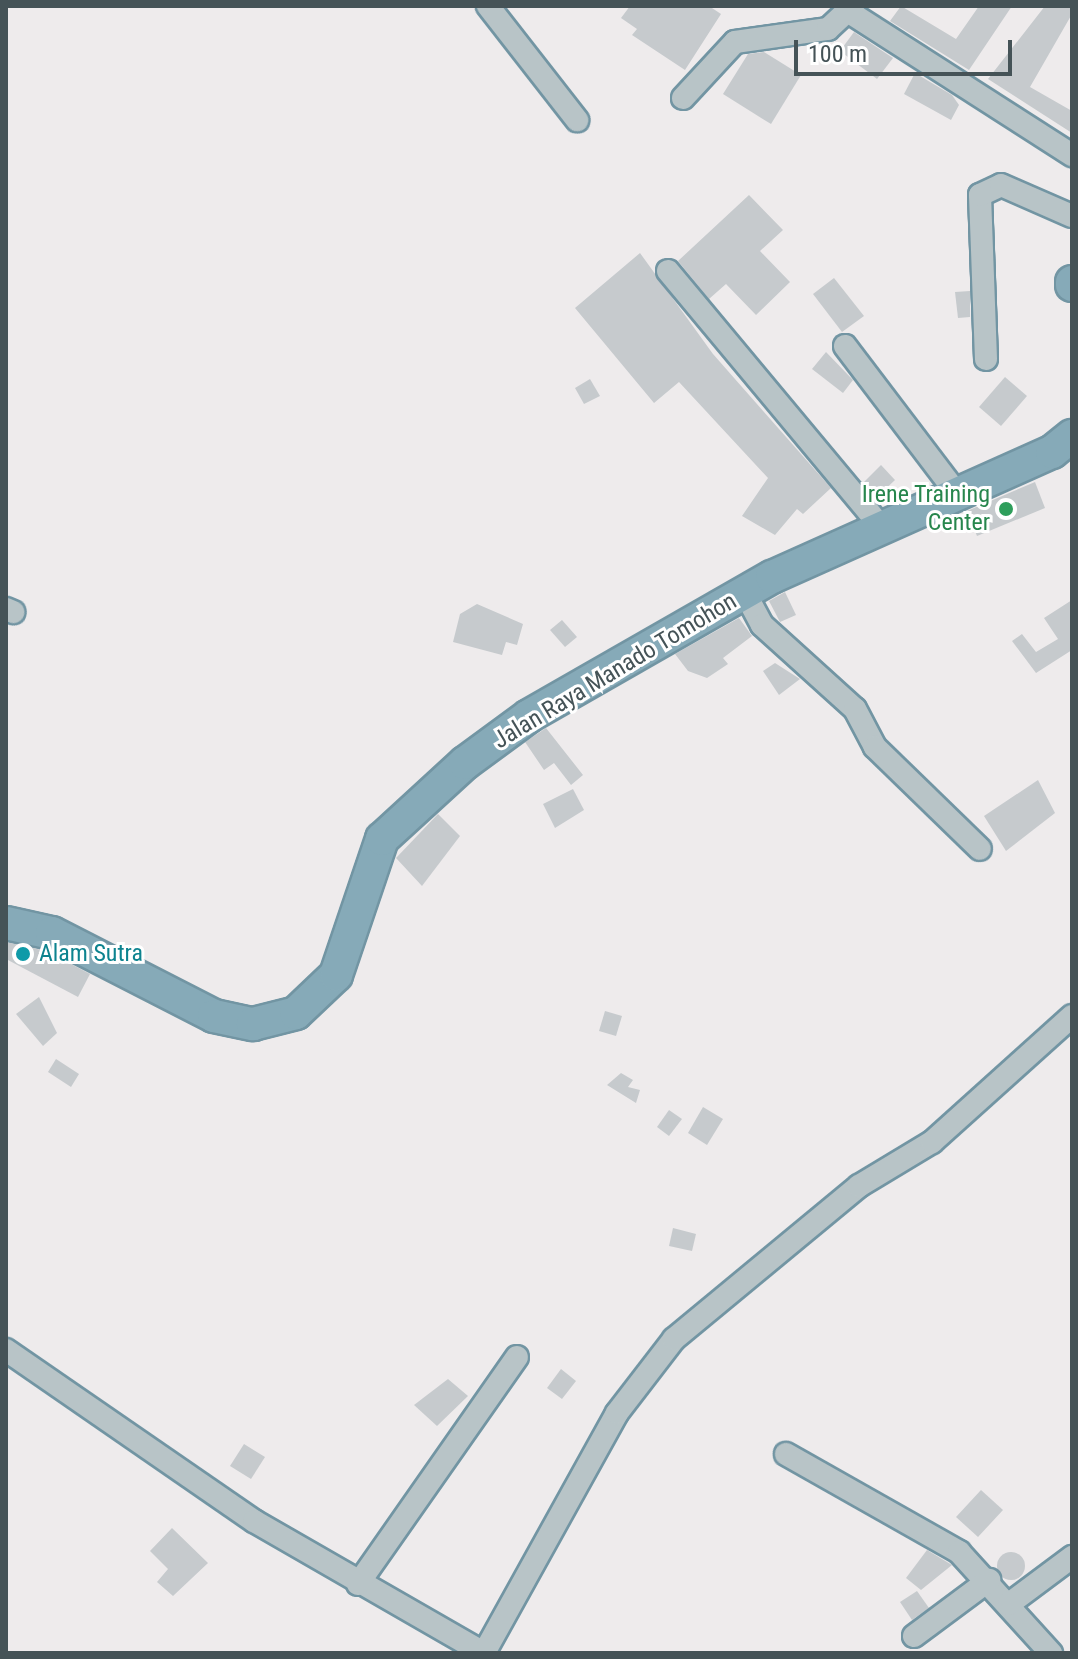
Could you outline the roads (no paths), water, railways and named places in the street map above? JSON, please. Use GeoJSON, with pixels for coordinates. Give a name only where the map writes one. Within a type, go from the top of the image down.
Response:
{"type":"FeatureCollection","features":[{"type":"Feature","properties":{"kind":"highway","name":"Jalan Raya Manado Tomohon"},"geometry":{"type":"LineString","coordinates":[[6,923],[52,933],[214,1016],[253,1024],[296,1013],[336,975],[368,868],[400,819],[529,716],[745,593],[880,525],[1052,452],[1072,436]]}},
{"type":"Feature","properties":{"kind":"street"},"geometry":{"type":"LineString","coordinates":[[488,6],[577,120]]}},
{"type":"Feature","properties":{"kind":"street"},"geometry":{"type":"LineString","coordinates":[[683,98],[747,35],[809,35],[851,9],[1072,155]]}},
{"type":"Feature","properties":{"kind":"street"},"geometry":{"type":"LineString","coordinates":[[986,359],[980,195],[1001,185],[1072,216]]}},
{"type":"Feature","properties":{"kind":"street"},"geometry":{"type":"LineString","coordinates":[[668,271],[880,525]]}},
{"type":"Feature","properties":{"kind":"street"},"geometry":{"type":"LineString","coordinates":[[845,346],[956,492]]}},
{"type":"Feature","properties":{"kind":"street"},"geometry":{"type":"LineString","coordinates":[[745,593],[762,625],[855,709],[875,747],[980,849]]}},
{"type":"Feature","properties":{"kind":"street"},"geometry":{"type":"LineString","coordinates":[[6,1350],[254,1521],[358,1584],[484,1653],[617,1413],[674,1339],[859,1186],[932,1142],[1072,1016]]}},
{"type":"Feature","properties":{"kind":"street"},"geometry":{"type":"LineString","coordinates":[[358,1584],[517,1357]]}},
{"type":"Feature","properties":{"kind":"street"},"geometry":{"type":"LineString","coordinates":[[786,1454],[942,1541],[989,1580],[1051,1653]]}},
{"type":"Feature","properties":{"kind":"street"},"geometry":{"type":"LineString","coordinates":[[1009,1604],[1072,1557]]}},
{"type":"Feature","properties":{"kind":"street"},"geometry":{"type":"LineString","coordinates":[[914,1636],[989,1580]]}},
{"type":"Feature","properties":{"kind":"place","name":"Irene Training Center"},"geometry":{"type":"Point","coordinates":[1006,509]}},
{"type":"Feature","properties":{"kind":"place","name":"Alam Sutra"},"geometry":{"type":"Point","coordinates":[23,954]}}]}
